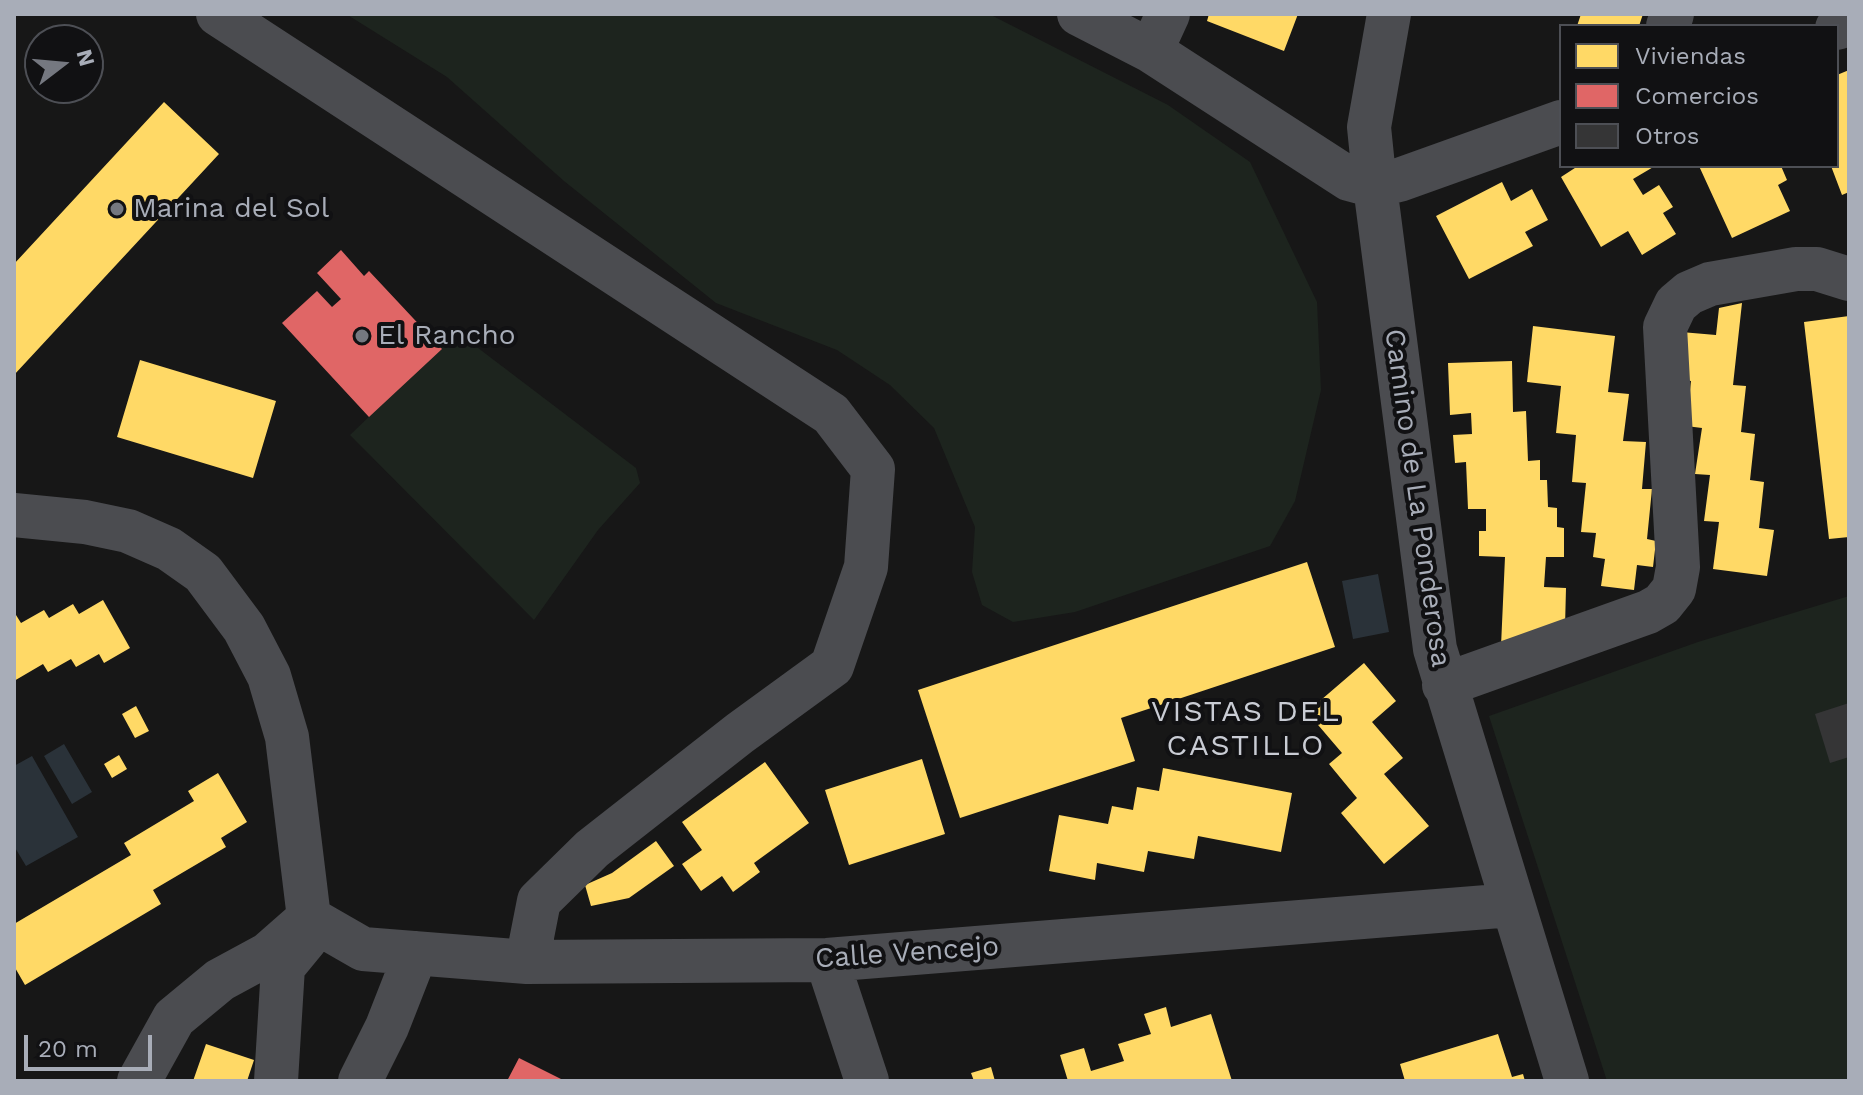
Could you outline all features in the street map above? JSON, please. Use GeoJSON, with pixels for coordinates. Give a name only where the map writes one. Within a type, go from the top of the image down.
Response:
{"type":"FeatureCollection","features":[{"type":"Feature","properties":{"kind":"street"},"geometry":{"type":"LineString","coordinates":[[218,14],[831,414],[873,469],[866,567],[832,666],[740,733],[592,849],[539,901],[527,962]]}},
{"type":"Feature","properties":{"kind":"street"},"geometry":{"type":"LineString","coordinates":[[1079,14],[1160,33],[1349,179],[1375,186],[1559,123]]}},
{"type":"Feature","properties":{"kind":"street","name":"Camino de La Ponderosa"},"geometry":{"type":"LineString","coordinates":[[1389,14],[1369,127],[1435,649],[1567,1081]]}},
{"type":"Feature","properties":{"kind":"street"},"geometry":{"type":"LineString","coordinates":[[1444,685],[1648,612],[1662,604],[1674,589],[1678,567],[1665,327],[1676,304],[1689,293],[1710,284],[1796,269],[1817,269],[1849,279]]}},
{"type":"Feature","properties":{"kind":"street"},"geometry":{"type":"LineString","coordinates":[[14,515],[85,522],[128,531],[169,549],[203,573],[244,628],[269,676],[287,737],[309,918],[306,939],[283,967],[276,1081]]}},
{"type":"Feature","properties":{"kind":"street","name":"Calle Vencejo"},"geometry":{"type":"LineString","coordinates":[[309,918],[363,949],[527,962],[827,960],[1512,905]]}},
{"type":"Feature","properties":{"kind":"street"},"geometry":{"type":"LineString","coordinates":[[139,1081],[174,1018],[220,980],[268,954],[309,918]]}},
{"type":"Feature","properties":{"kind":"street"},"geometry":{"type":"LineString","coordinates":[[360,1081],[387,1027],[416,953]]}},
{"type":"Feature","properties":{"kind":"street"},"geometry":{"type":"LineString","coordinates":[[827,960],[867,1081]]}},
{"type":"Feature","properties":{"kind":"shaded area"},"geometry":{"type":"Polygon","coordinates":[[[346,14],[989,14],[1168,105],[1250,162],[1317,302],[1321,390],[1295,501],[1270,546],[1075,612],[1013,622],[982,605],[972,572],[975,527],[934,428],[890,385],[837,350],[716,303],[564,181],[447,77],[346,14]]]}},
{"type":"Feature","properties":{"kind":"shaded area"},"geometry":{"type":"Polygon","coordinates":[[[457,332],[636,468],[640,483],[598,530],[534,620],[350,435],[457,332]]]}},
{"type":"Feature","properties":{"kind":"shaded area"},"geometry":{"type":"Polygon","coordinates":[[[1378,574],[1389,632],[1353,639],[1342,581],[1378,574]]]}},
{"type":"Feature","properties":{"kind":"shaded area"},"geometry":{"type":"Polygon","coordinates":[[[1849,596],[1849,1081],[1607,1081],[1489,716],[1698,642],[1849,596]]]}},
{"type":"Feature","properties":{"kind":"shaded area"},"geometry":{"type":"Polygon","coordinates":[[[64,744],[92,792],[72,804],[44,756],[64,744]]]}},
{"type":"Feature","properties":{"kind":"shaded area"},"geometry":{"type":"Polygon","coordinates":[[[32,756],[78,837],[26,866],[14,846],[14,766],[32,756]]]}},
{"type":"Feature","properties":{"kind":"building: Viviendas"},"geometry":{"type":"Polygon","coordinates":[[[1209,14],[1298,14],[1284,51],[1207,21],[1209,14]]]}},
{"type":"Feature","properties":{"kind":"building: Viviendas"},"geometry":{"type":"Polygon","coordinates":[[[1581,14],[1643,14],[1640,24],[1578,24],[1581,14]]]}},
{"type":"Feature","properties":{"kind":"building: Viviendas"},"geometry":{"type":"Polygon","coordinates":[[[1849,70],[1849,192],[1842,195],[1832,168],[1839,168],[1839,74],[1849,70]]]}},
{"type":"Feature","properties":{"kind":"building: Viviendas","name":"Marina del Sol"},"geometry":{"type":"Polygon","coordinates":[[[164,102],[219,154],[14,375],[14,264],[164,102]]]}},
{"type":"Feature","properties":{"kind":"building: Viviendas"},"geometry":{"type":"Polygon","coordinates":[[[1575,168],[1652,168],[1633,179],[1643,195],[1659,185],[1673,207],[1663,213],[1676,234],[1642,255],[1628,231],[1601,247],[1561,177],[1575,168]]]}},
{"type":"Feature","properties":{"kind":"building: Viviendas"},"geometry":{"type":"Polygon","coordinates":[[[1700,168],[1782,168],[1787,180],[1778,185],[1790,211],[1732,238],[1700,168]]]}},
{"type":"Feature","properties":{"kind":"building: Viviendas"},"geometry":{"type":"Polygon","coordinates":[[[1502,182],[1511,201],[1532,189],[1548,220],[1525,232],[1533,246],[1469,279],[1436,216],[1502,182]]]}},
{"type":"Feature","properties":{"kind":"building: Viviendas"},"geometry":{"type":"Polygon","coordinates":[[[1742,303],[1733,385],[1746,386],[1741,432],[1755,434],[1750,480],[1764,482],[1759,528],[1774,530],[1767,576],[1713,569],[1719,522],[1704,521],[1710,475],[1695,474],[1702,428],[1686,426],[1691,381],[1677,379],[1681,332],[1716,335],[1719,308],[1742,303]]]}},
{"type":"Feature","properties":{"kind":"building: Viviendas"},"geometry":{"type":"Polygon","coordinates":[[[1849,316],[1849,537],[1829,539],[1804,322],[1849,316]]]}},
{"type":"Feature","properties":{"kind":"building: Viviendas"},"geometry":{"type":"Polygon","coordinates":[[[1533,326],[1615,336],[1608,392],[1629,394],[1623,441],[1646,442],[1642,489],[1652,489],[1647,539],[1656,541],[1653,567],[1637,565],[1634,590],[1601,586],[1605,559],[1593,557],[1596,533],[1581,532],[1586,483],[1572,482],[1576,435],[1556,433],[1561,386],[1527,382],[1533,326]]]}},
{"type":"Feature","properties":{"kind":"building: Viviendas"},"geometry":{"type":"Polygon","coordinates":[[[140,360],[276,401],[253,478],[117,437],[140,360]]]}},
{"type":"Feature","properties":{"kind":"building: Viviendas"},"geometry":{"type":"Polygon","coordinates":[[[1512,361],[1513,412],[1526,411],[1528,461],[1540,460],[1540,480],[1547,480],[1548,507],[1557,508],[1557,527],[1564,528],[1564,557],[1546,557],[1544,587],[1566,588],[1565,627],[1501,646],[1505,557],[1479,556],[1479,531],[1486,531],[1486,509],[1468,509],[1466,462],[1455,463],[1453,435],[1472,434],[1471,413],[1450,415],[1448,363],[1512,361]]]}},
{"type":"Feature","properties":{"kind":"building: Viviendas"},"geometry":{"type":"Polygon","coordinates":[[[1307,562],[1335,647],[1121,718],[1135,761],[960,818],[918,690],[1307,562]]]}},
{"type":"Feature","properties":{"kind":"building: Viviendas"},"geometry":{"type":"Polygon","coordinates":[[[103,600],[130,648],[104,663],[99,654],[76,667],[71,659],[48,672],[43,664],[14,681],[14,616],[21,623],[44,610],[49,618],[73,604],[79,614],[103,600]]]}},
{"type":"Feature","properties":{"kind":"building: Viviendas"},"geometry":{"type":"Polygon","coordinates":[[[1364,663],[1396,701],[1372,722],[1403,758],[1384,774],[1429,826],[1384,864],[1341,813],[1357,798],[1329,764],[1342,753],[1307,712],[1364,663]]]}},
{"type":"Feature","properties":{"kind":"building: Viviendas"},"geometry":{"type":"Polygon","coordinates":[[[136,706],[149,731],[135,738],[122,714],[136,706]]]}},
{"type":"Feature","properties":{"kind":"building: Viviendas"},"geometry":{"type":"Polygon","coordinates":[[[119,755],[127,769],[112,778],[104,764],[119,755]]]}},
{"type":"Feature","properties":{"kind":"building: Viviendas"},"geometry":{"type":"Polygon","coordinates":[[[922,759],[945,834],[849,865],[825,790],[922,759]]]}},
{"type":"Feature","properties":{"kind":"building: Viviendas"},"geometry":{"type":"Polygon","coordinates":[[[765,762],[809,823],[754,863],[760,872],[733,892],[722,876],[701,891],[682,864],[702,850],[682,822],[765,762]]]}},
{"type":"Feature","properties":{"kind":"building: Viviendas"},"geometry":{"type":"Polygon","coordinates":[[[1163,768],[1292,793],[1281,852],[1198,836],[1194,859],[1148,851],[1144,872],[1097,863],[1095,880],[1049,871],[1059,815],[1108,824],[1112,806],[1133,810],[1137,787],[1159,791],[1163,768]]]}},
{"type":"Feature","properties":{"kind":"building: Viviendas"},"geometry":{"type":"Polygon","coordinates":[[[218,773],[247,822],[221,838],[226,847],[153,890],[161,904],[25,985],[14,966],[14,924],[131,855],[124,843],[194,801],[188,791],[218,773]]]}},
{"type":"Feature","properties":{"kind":"building: Viviendas"},"geometry":{"type":"Polygon","coordinates":[[[656,841],[674,866],[629,898],[591,906],[585,885],[612,873],[656,841]]]}},
{"type":"Feature","properties":{"kind":"building: Viviendas"},"geometry":{"type":"Polygon","coordinates":[[[1166,1007],[1171,1027],[1211,1014],[1232,1081],[1068,1081],[1060,1055],[1084,1048],[1091,1071],[1124,1061],[1118,1044],[1151,1034],[1144,1014],[1166,1007]]]}},
{"type":"Feature","properties":{"kind":"building: Viviendas"},"geometry":{"type":"Polygon","coordinates":[[[1498,1034],[1512,1077],[1523,1074],[1525,1081],[1405,1081],[1400,1064],[1498,1034]]]}},
{"type":"Feature","properties":{"kind":"building: Viviendas"},"geometry":{"type":"Polygon","coordinates":[[[206,1044],[254,1060],[247,1081],[193,1081],[206,1044]]]}},
{"type":"Feature","properties":{"kind":"building: Viviendas"},"geometry":{"type":"Polygon","coordinates":[[[991,1067],[995,1081],[974,1081],[971,1073],[991,1067]]]}},
{"type":"Feature","properties":{"kind":"building: Comercios","name":"El Rancho"},"geometry":{"type":"Polygon","coordinates":[[[341,250],[364,276],[369,271],[442,349],[369,417],[282,323],[317,291],[332,307],[341,299],[317,273],[341,250]]]}},
{"type":"Feature","properties":{"kind":"building: Comercios"},"geometry":{"type":"Polygon","coordinates":[[[519,1058],[565,1081],[507,1081],[519,1058]]]}},
{"type":"Feature","properties":{"kind":"building: Otros"},"geometry":{"type":"Polygon","coordinates":[[[1849,703],[1849,757],[1830,763],[1815,714],[1849,703]]]}},
{"type":"Feature","properties":{"kind":"place","name":"Marina del Sol"},"geometry":{"type":"Point","coordinates":[117,209]}},
{"type":"Feature","properties":{"kind":"place","name":"El Rancho"},"geometry":{"type":"Point","coordinates":[362,336]}},
{"type":"Feature","properties":{"kind":"district","name":"VISTAS DEL CASTILLO"},"geometry":{"type":"Point","coordinates":[1246,729]}}]}
